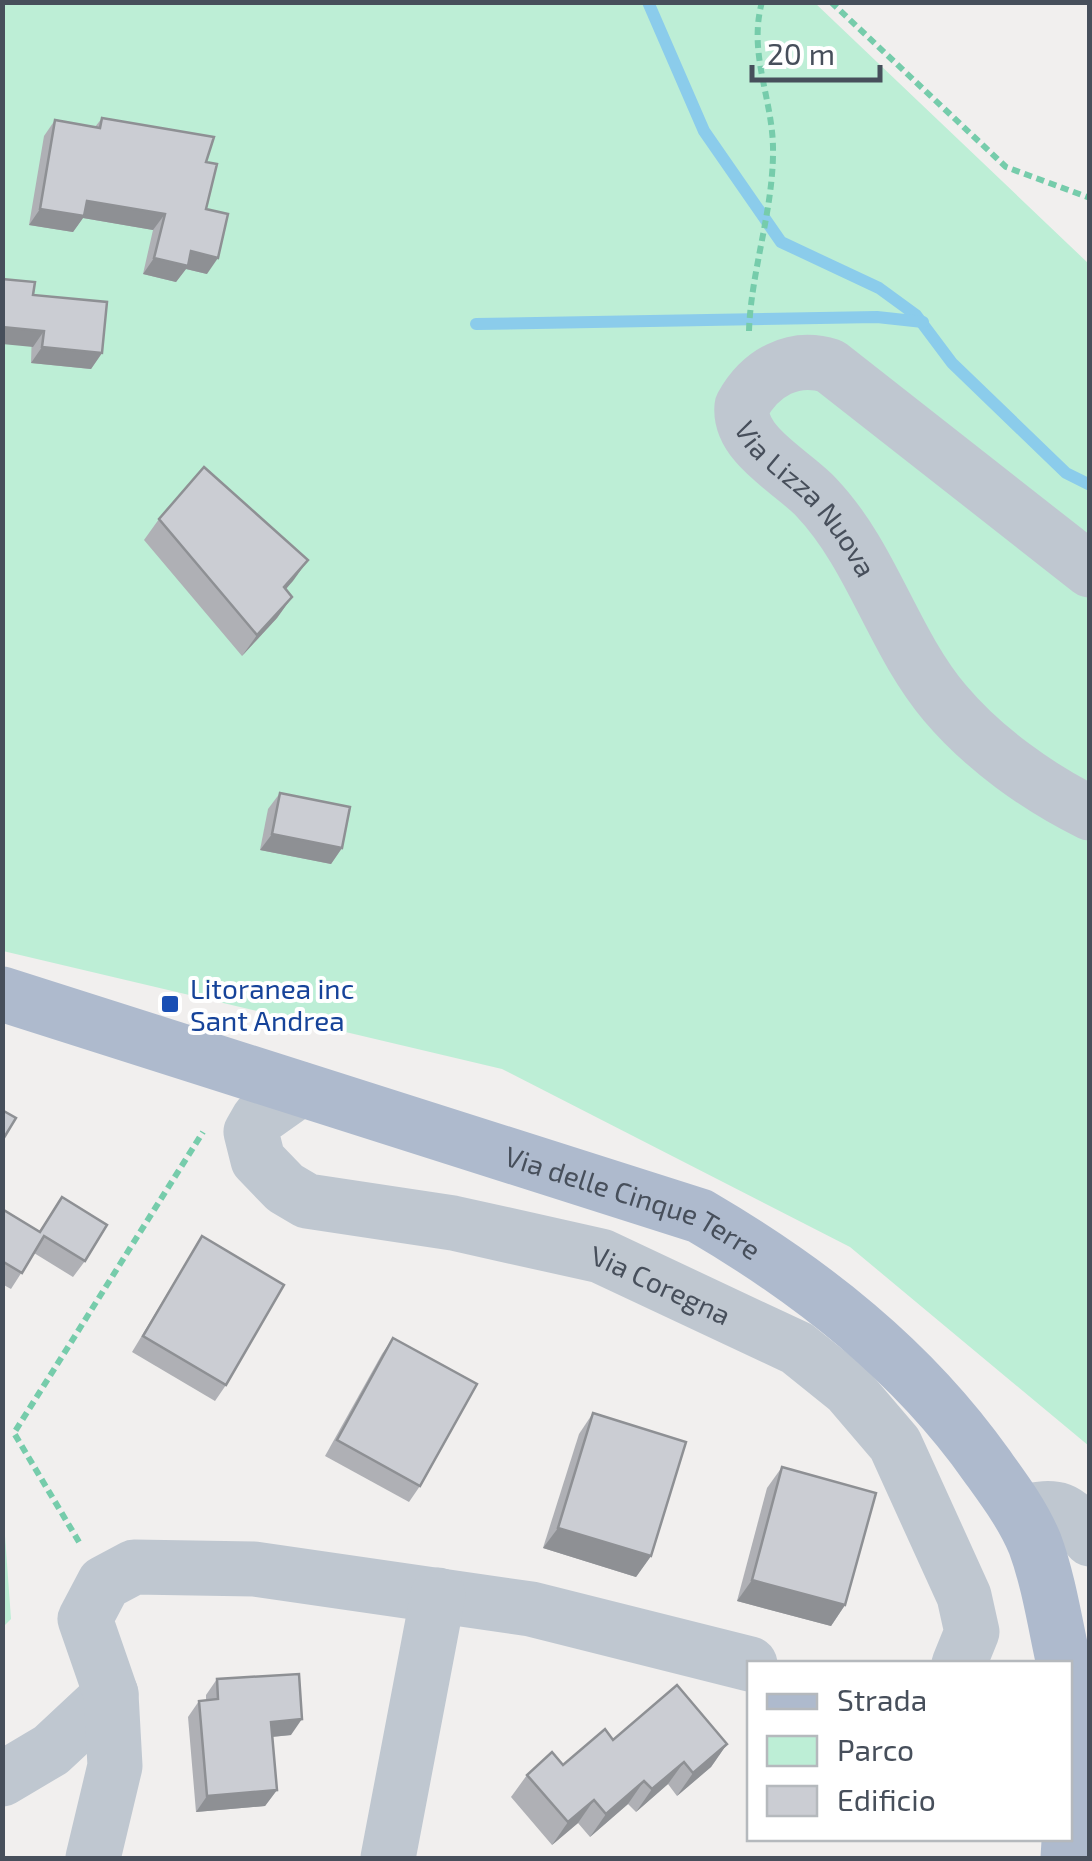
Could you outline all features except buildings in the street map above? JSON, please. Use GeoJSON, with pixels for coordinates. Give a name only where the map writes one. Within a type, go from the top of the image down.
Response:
{"type":"FeatureCollection","features":[{"type":"Feature","properties":{"kind":"main road","name":"Via delle Cinque Terre"},"geometry":{"type":"LineString","coordinates":[[2,994],[700,1216],[742,1240],[829,1299],[934,1397],[1020,1512],[1036,1546],[1063,1661]]}},
{"type":"Feature","properties":{"kind":"main road"},"geometry":{"type":"LineString","coordinates":[[1072,1728],[1072,1794]]}},
{"type":"Feature","properties":{"kind":"street","name":"Via Lizza Nuova"},"geometry":{"type":"LineString","coordinates":[[1090,570],[830,366],[806,362],[778,369],[753,388],[742,406],[748,433],[840,524],[880,590],[908,648],[944,702],[996,752],[1090,813]]}},
{"type":"Feature","properties":{"kind":"street","name":"Via Coregna"},"geometry":{"type":"LineString","coordinates":[[300,1089],[259,1118],[251,1132],[258,1160],[284,1188],[307,1201],[453,1223],[600,1256],[797,1348],[848,1389],[896,1444],[964,1596],[972,1632],[961,1661]]}},
{"type":"Feature","properties":{"kind":"street"},"geometry":{"type":"LineString","coordinates":[[1020,1512],[1053,1506],[1064,1510],[1090,1539]]}},
{"type":"Feature","properties":{"kind":"street"},"geometry":{"type":"LineString","coordinates":[[93,1858],[116,1766],[111,1694],[85,1619],[104,1583],[134,1567],[254,1570],[532,1609],[747,1663]]}},
{"type":"Feature","properties":{"kind":"street"},"geometry":{"type":"LineString","coordinates":[[388,1858],[438,1596]]}},
{"type":"Feature","properties":{"kind":"street"},"geometry":{"type":"LineString","coordinates":[[2,1779],[51,1750],[111,1694]]}},
{"type":"Feature","properties":{"kind":"path"},"geometry":{"type":"LineString","coordinates":[[750,306],[764,241],[773,149],[769,99],[758,67],[756,25],[762,2]]}},
{"type":"Feature","properties":{"kind":"path"},"geometry":{"type":"LineString","coordinates":[[831,2],[1006,167],[1090,198]]}},
{"type":"Feature","properties":{"kind":"path"},"geometry":{"type":"LineString","coordinates":[[104,1583],[14,1433],[209,1122],[233,1068]]}},
{"type":"Feature","properties":{"kind":"green space"},"geometry":{"type":"Polygon","coordinates":[[[3,3],[815,3],[1089,264],[1089,1446],[850,1247],[502,1069],[3,951],[3,3]]]}},
{"type":"Feature","properties":{"kind":"green space"},"geometry":{"type":"Polygon","coordinates":[[[2,1494],[11,1619],[3,1627],[2,1627],[2,1494]]]}},
{"type":"Feature","properties":{"kind":"waterway"},"geometry":{"type":"LineString","coordinates":[[648,2],[704,131],[781,242],[879,288],[916,315],[952,363],[1066,473],[1090,485]]}},
{"type":"Feature","properties":{"kind":"waterway"},"geometry":{"type":"LineString","coordinates":[[476,324],[877,317],[923,322]]}},
{"type":"Feature","properties":{"kind":"place","name":"Litoranea inc Sant Andrea"},"geometry":{"type":"Point","coordinates":[170,1004]}}]}
